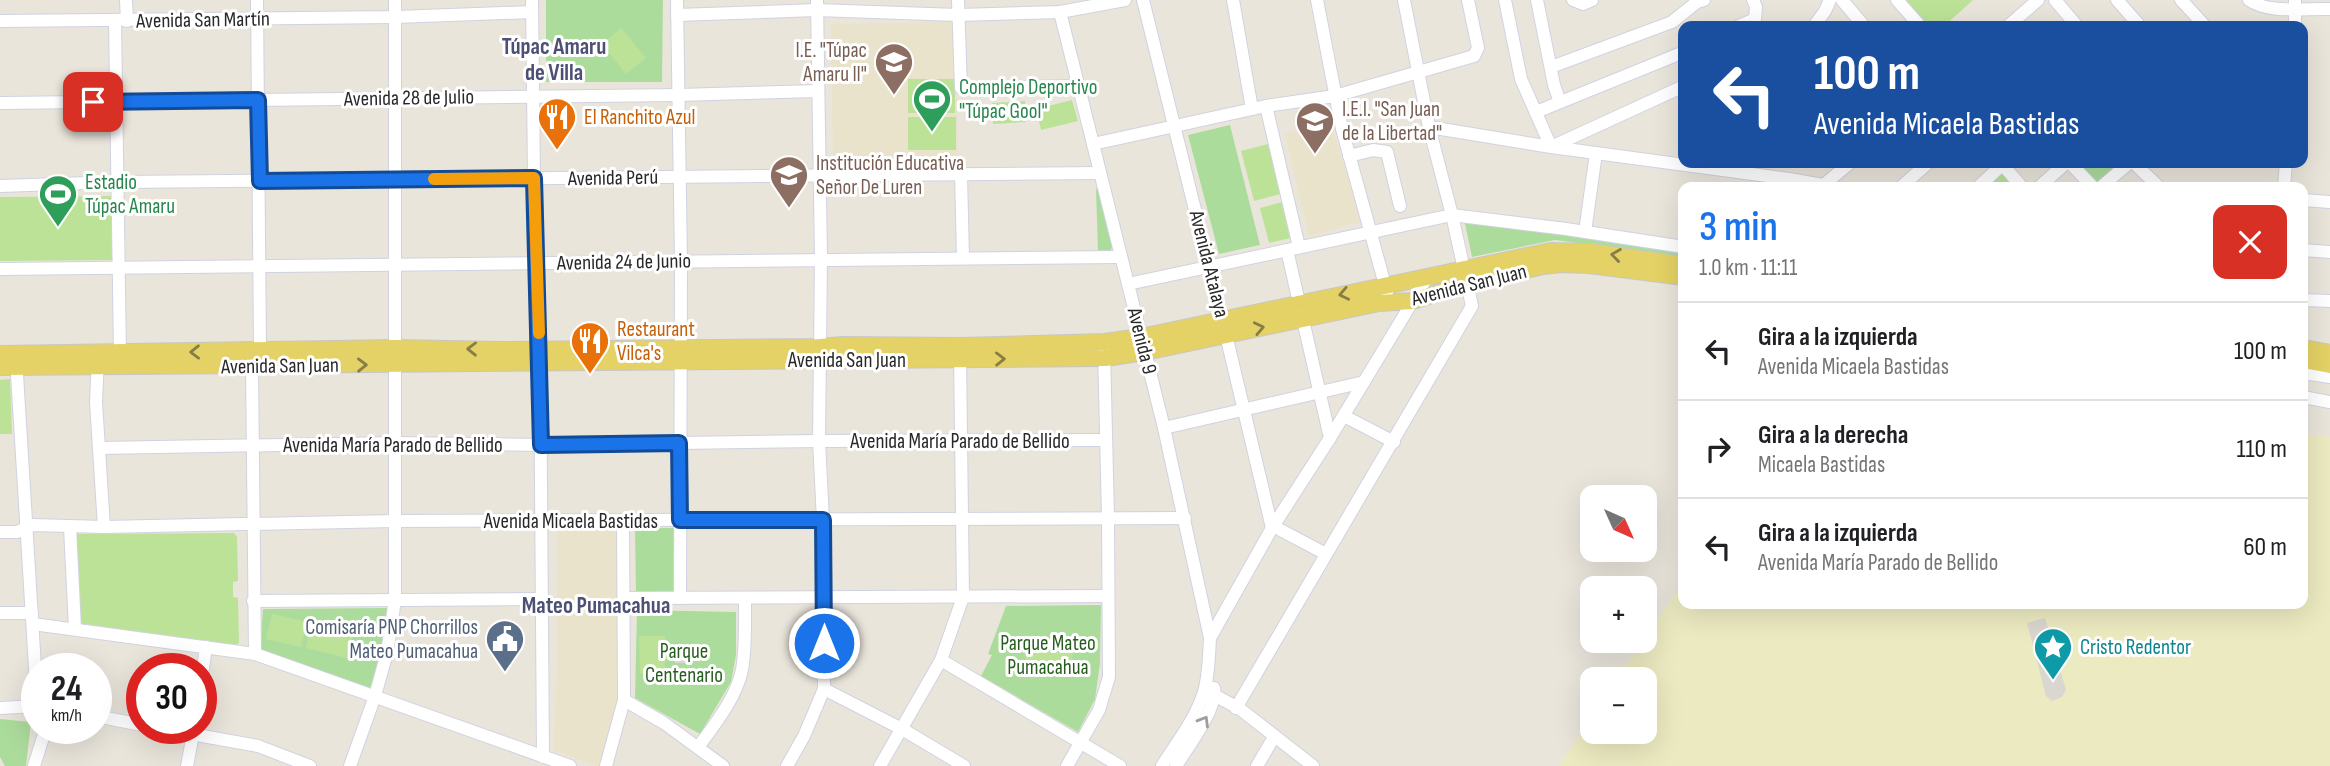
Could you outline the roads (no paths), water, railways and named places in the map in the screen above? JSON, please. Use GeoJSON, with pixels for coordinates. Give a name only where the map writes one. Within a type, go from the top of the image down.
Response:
{"type":"FeatureCollection","features":[{"type":"Feature","properties":{"kind":"main road","name":"Avenida San Juan"},"geometry":{"type":"LineString","coordinates":[[1301,311],[1413,301],[1466,276],[1537,253],[1563,250],[1678,264]]}},
{"type":"Feature","properties":{"kind":"main road","name":"Avenida San Juan"},"geometry":{"type":"LineString","coordinates":[[8,361],[98,360],[252,366],[395,364],[540,356],[1104,350],[1301,311],[1385,285],[1429,276],[1466,276],[1561,264],[1678,276]]}},
{"type":"Feature","properties":{"kind":"main road","name":"Avenida San Juan"},"geometry":{"type":"LineString","coordinates":[[98,360],[120,354],[395,348],[540,356]]}},
{"type":"Feature","properties":{"kind":"main road"},"geometry":{"type":"LineString","coordinates":[[2308,349],[2330,353]]}},
{"type":"Feature","properties":{"kind":"main road"},"geometry":{"type":"LineString","coordinates":[[2308,361],[2330,365]]}},
{"type":"Feature","properties":{"kind":"street"},"geometry":{"type":"LineString","coordinates":[[120,354],[116,101],[121,21],[126,0]]}},
{"type":"Feature","properties":{"kind":"street"},"geometry":{"type":"LineString","coordinates":[[254,654],[252,366],[260,351],[261,265],[257,0]]}},
{"type":"Feature","properties":{"kind":"street"},"geometry":{"type":"LineString","coordinates":[[350,766],[387,653],[395,600],[395,0]]}},
{"type":"Feature","properties":{"kind":"street"},"geometry":{"type":"LineString","coordinates":[[677,0],[681,261],[680,598]]}},
{"type":"Feature","properties":{"kind":"street"},"geometry":{"type":"LineString","coordinates":[[958,0],[961,88],[1079,86]]}},
{"type":"Feature","properties":{"kind":"street"},"geometry":{"type":"LineString","coordinates":[[677,15],[817,5],[958,15],[1060,12],[1125,0]]}},
{"type":"Feature","properties":{"kind":"street","name":"Avenida Atalaya"},"geometry":{"type":"LineString","coordinates":[[1143,0],[1273,527]]}},
{"type":"Feature","properties":{"kind":"street"},"geometry":{"type":"LineString","coordinates":[[1233,0],[1252,109]]}},
{"type":"Feature","properties":{"kind":"street"},"geometry":{"type":"LineString","coordinates":[[1317,0],[1349,156],[1390,302]]}},
{"type":"Feature","properties":{"kind":"street"},"geometry":{"type":"LineString","coordinates":[[1236,708],[1472,306],[1429,127],[1404,0]]}},
{"type":"Feature","properties":{"kind":"street"},"geometry":{"type":"LineString","coordinates":[[1093,144],[1266,106],[1335,96],[1474,55],[1478,52],[1468,0]]}},
{"type":"Feature","properties":{"kind":"street"},"geometry":{"type":"LineString","coordinates":[[1505,0],[1521,79],[1551,147]]}},
{"type":"Feature","properties":{"kind":"street"},"geometry":{"type":"LineString","coordinates":[[1537,0],[1560,102]]}},
{"type":"Feature","properties":{"kind":"street"},"geometry":{"type":"LineString","coordinates":[[1573,0],[1583,4],[1592,0]]}},
{"type":"Feature","properties":{"kind":"street"},"geometry":{"type":"LineString","coordinates":[[1750,21],[1755,19],[1756,7],[1753,0]]}},
{"type":"Feature","properties":{"kind":"street"},"geometry":{"type":"LineString","coordinates":[[1817,21],[1830,0]]}},
{"type":"Feature","properties":{"kind":"street"},"geometry":{"type":"LineString","coordinates":[[1842,0],[1860,21]]}},
{"type":"Feature","properties":{"kind":"street"},"geometry":{"type":"LineString","coordinates":[[1898,0],[1916,21]]}},
{"type":"Feature","properties":{"kind":"street"},"geometry":{"type":"LineString","coordinates":[[2015,21],[2038,0]]}},
{"type":"Feature","properties":{"kind":"street"},"geometry":{"type":"LineString","coordinates":[[2054,0],[2073,21]]}},
{"type":"Feature","properties":{"kind":"street"},"geometry":{"type":"LineString","coordinates":[[2181,0],[2200,21]]}},
{"type":"Feature","properties":{"kind":"street"},"geometry":{"type":"LineString","coordinates":[[2249,0],[2258,6],[2271,9],[2295,4],[2330,9]]}},
{"type":"Feature","properties":{"kind":"street"},"geometry":{"type":"LineString","coordinates":[[1550,67],[1672,22],[1699,1]]}},
{"type":"Feature","properties":{"kind":"street"},"geometry":{"type":"LineString","coordinates":[[2122,2],[2136,21]]}},
{"type":"Feature","properties":{"kind":"street"},"geometry":{"type":"LineString","coordinates":[[786,766],[804,736],[824,689],[823,520],[819,441],[821,258],[817,5]]}},
{"type":"Feature","properties":{"kind":"street"},"geometry":{"type":"LineString","coordinates":[[532,6],[541,445],[541,599],[536,759]]}},
{"type":"Feature","properties":{"kind":"street","name":"Avenida San Martín"},"geometry":{"type":"LineString","coordinates":[[0,21],[396,17],[532,6]]}},
{"type":"Feature","properties":{"kind":"street","name":"Avenida 9"},"geometry":{"type":"LineString","coordinates":[[1060,12],[1185,518],[1210,638],[1208,671]]}},
{"type":"Feature","properties":{"kind":"street"},"geometry":{"type":"LineString","coordinates":[[1536,112],[1678,54]]}},
{"type":"Feature","properties":{"kind":"street"},"geometry":{"type":"LineString","coordinates":[[1551,147],[1678,89]]}},
{"type":"Feature","properties":{"kind":"street","name":"Avenida 28 de Julio"},"geometry":{"type":"LineString","coordinates":[[0,103],[818,91]]}},
{"type":"Feature","properties":{"kind":"street"},"geometry":{"type":"LineString","coordinates":[[1266,106],[1293,249],[1301,311],[1330,438]]}},
{"type":"Feature","properties":{"kind":"street"},"geometry":{"type":"LineString","coordinates":[[1429,127],[1678,165]]}},
{"type":"Feature","properties":{"kind":"street"},"geometry":{"type":"LineString","coordinates":[[1349,156],[1373,150],[1387,152],[1400,206]]}},
{"type":"Feature","properties":{"kind":"street"},"geometry":{"type":"LineString","coordinates":[[1585,232],[1597,153]]}},
{"type":"Feature","properties":{"kind":"street"},"geometry":{"type":"LineString","coordinates":[[1700,168],[1796,182]]}},
{"type":"Feature","properties":{"kind":"street"},"geometry":{"type":"LineString","coordinates":[[1828,182],[1844,168]]}},
{"type":"Feature","properties":{"kind":"street"},"geometry":{"type":"LineString","coordinates":[[1907,182],[1922,168]]}},
{"type":"Feature","properties":{"kind":"street"},"geometry":{"type":"LineString","coordinates":[[1983,182],[1998,168]]}},
{"type":"Feature","properties":{"kind":"street"},"geometry":{"type":"LineString","coordinates":[[2005,168],[2018,182]]}},
{"type":"Feature","properties":{"kind":"street"},"geometry":{"type":"LineString","coordinates":[[2045,182],[2062,168]]}},
{"type":"Feature","properties":{"kind":"street"},"geometry":{"type":"LineString","coordinates":[[2073,168],[2088,182]]}},
{"type":"Feature","properties":{"kind":"street"},"geometry":{"type":"LineString","coordinates":[[2107,182],[2125,168]]}},
{"type":"Feature","properties":{"kind":"street"},"geometry":{"type":"LineString","coordinates":[[2137,168],[2153,182]]}},
{"type":"Feature","properties":{"kind":"street","name":"Avenida Perú"},"geometry":{"type":"LineString","coordinates":[[0,186],[117,182],[1100,173]]}},
{"type":"Feature","properties":{"kind":"street"},"geometry":{"type":"LineString","coordinates":[[961,174],[963,258]]}},
{"type":"Feature","properties":{"kind":"street"},"geometry":{"type":"LineString","coordinates":[[2308,200],[2330,202]]}},
{"type":"Feature","properties":{"kind":"street"},"geometry":{"type":"LineString","coordinates":[[1128,284],[1452,215],[1678,246]]}},
{"type":"Feature","properties":{"kind":"street"},"geometry":{"type":"LineString","coordinates":[[2308,250],[2330,251]]}},
{"type":"Feature","properties":{"kind":"street","name":"Avenida 24 de Junio"},"geometry":{"type":"LineString","coordinates":[[0,269],[821,258],[1121,257]]}},
{"type":"Feature","properties":{"kind":"street"},"geometry":{"type":"LineString","coordinates":[[1210,638],[1273,527],[1429,276]]}},
{"type":"Feature","properties":{"kind":"street"},"geometry":{"type":"LineString","coordinates":[[2308,300],[2330,301]]}},
{"type":"Feature","properties":{"kind":"street"},"geometry":{"type":"LineString","coordinates":[[1067,766],[1099,710],[1109,677],[1104,350]]}},
{"type":"Feature","properties":{"kind":"street"},"geometry":{"type":"LineString","coordinates":[[880,766],[941,660],[963,597],[960,353]]}},
{"type":"Feature","properties":{"kind":"street"},"geometry":{"type":"LineString","coordinates":[[98,360],[96,402],[104,527]]}},
{"type":"Feature","properties":{"kind":"street"},"geometry":{"type":"LineString","coordinates":[[8,361],[26,528],[34,653]]}},
{"type":"Feature","properties":{"kind":"street"},"geometry":{"type":"LineString","coordinates":[[2308,374],[2330,377]]}},
{"type":"Feature","properties":{"kind":"street"},"geometry":{"type":"LineString","coordinates":[[1164,428],[1364,382]]}},
{"type":"Feature","properties":{"kind":"street"},"geometry":{"type":"LineString","coordinates":[[2308,398],[2330,402]]}},
{"type":"Feature","properties":{"kind":"street"},"geometry":{"type":"LineString","coordinates":[[1344,416],[1394,442]]}},
{"type":"Feature","properties":{"kind":"street","name":"Avenida María Parado de Bellido"},"geometry":{"type":"LineString","coordinates":[[101,448],[394,443],[541,445],[1106,440]]}},
{"type":"Feature","properties":{"kind":"street","name":"Avenida Micaela Bastidas"},"geometry":{"type":"LineString","coordinates":[[0,532],[17,532],[33,525],[104,527],[395,521],[1185,518]]}},
{"type":"Feature","properties":{"kind":"street"},"geometry":{"type":"LineString","coordinates":[[606,766],[624,700],[623,521]]}},
{"type":"Feature","properties":{"kind":"street"},"geometry":{"type":"LineString","coordinates":[[70,527],[75,629]]}},
{"type":"Feature","properties":{"kind":"street"},"geometry":{"type":"LineString","coordinates":[[1273,527],[1326,554]]}},
{"type":"Feature","properties":{"kind":"street"},"geometry":{"type":"LineString","coordinates":[[624,598],[1107,596]]}},
{"type":"Feature","properties":{"kind":"street"},"geometry":{"type":"LineString","coordinates":[[699,746],[720,718],[733,695],[741,672],[745,598]]}},
{"type":"Feature","properties":{"kind":"street"},"geometry":{"type":"LineString","coordinates":[[253,601],[541,599]]}},
{"type":"Feature","properties":{"kind":"street"},"geometry":{"type":"LineString","coordinates":[[0,613],[75,629],[254,654],[375,696],[536,759],[570,766]]}},
{"type":"Feature","properties":{"kind":"street"},"geometry":{"type":"LineString","coordinates":[[205,653],[206,647]]}},
{"type":"Feature","properties":{"kind":"street"},"geometry":{"type":"LineString","coordinates":[[941,660],[1120,766]]}},
{"type":"Feature","properties":{"kind":"street"},"geometry":{"type":"LineString","coordinates":[[1176,766],[1211,709],[1216,696],[1208,671]]}},
{"type":"Feature","properties":{"kind":"street"},"geometry":{"type":"LineString","coordinates":[[1162,766],[1198,706],[1205,690],[1208,671]]}},
{"type":"Feature","properties":{"kind":"street"},"geometry":{"type":"LineString","coordinates":[[824,689],[902,729],[964,766]]}},
{"type":"Feature","properties":{"kind":"street"},"geometry":{"type":"LineString","coordinates":[[1216,696],[1313,766]]}},
{"type":"Feature","properties":{"kind":"street"},"geometry":{"type":"LineString","coordinates":[[624,700],[699,746],[723,766]]}},
{"type":"Feature","properties":{"kind":"street"},"geometry":{"type":"LineString","coordinates":[[0,708],[21,707]]}},
{"type":"Feature","properties":{"kind":"street"},"geometry":{"type":"LineString","coordinates":[[217,736],[258,746],[310,766]]}},
{"type":"Feature","properties":{"kind":"street"},"geometry":{"type":"LineString","coordinates":[[1257,766],[1274,737]]}},
{"type":"Feature","properties":{"kind":"street"},"geometry":{"type":"LineString","coordinates":[[34,766],[41,744]]}},
{"type":"Feature","properties":{"kind":"street"},"geometry":{"type":"LineString","coordinates":[[187,766],[191,744]]}},
{"type":"Feature","properties":{"kind":"place","name":"I.E. \"Túpac Amaru II\""},"geometry":{"type":"Point","coordinates":[894,96]}},
{"type":"Feature","properties":{"kind":"place","name":"Complejo Deportivo \"Túpac Gool\""},"geometry":{"type":"Point","coordinates":[932,133]}},
{"type":"Feature","properties":{"kind":"place","name":"El Ranchito Azul"},"geometry":{"type":"Point","coordinates":[557,151]}},
{"type":"Feature","properties":{"kind":"place","name":"I.E.I. \"San Juan de la Libertad\""},"geometry":{"type":"Point","coordinates":[1315,155]}},
{"type":"Feature","properties":{"kind":"place","name":"Institución Educativa Señor De Luren"},"geometry":{"type":"Point","coordinates":[789,209]}},
{"type":"Feature","properties":{"kind":"place","name":"Estadio Túpac Amaru"},"geometry":{"type":"Point","coordinates":[58,228]}},
{"type":"Feature","properties":{"kind":"place","name":"Restaurant Vilca's"},"geometry":{"type":"Point","coordinates":[590,375]}},
{"type":"Feature","properties":{"kind":"place","name":"Comisaría PNP Chorrillos Mateo Pumacahua"},"geometry":{"type":"Point","coordinates":[505,673]}},
{"type":"Feature","properties":{"kind":"place","name":"Cristo Redentor"},"geometry":{"type":"Point","coordinates":[2053,681]}},
{"type":"Feature","properties":{"kind":"district","name":"Túpac Amaru de Villa"},"geometry":{"type":"Point","coordinates":[554,60]}},
{"type":"Feature","properties":{"kind":"district","name":"Mateo Pumacahua"},"geometry":{"type":"Point","coordinates":[596,606]}},
{"type":"Feature","properties":{"kind":"park label","name":"Parque Mateo Pumacahua"},"geometry":{"type":"Point","coordinates":[1048,655]}},
{"type":"Feature","properties":{"kind":"park label","name":"Parque Centenario"},"geometry":{"type":"Point","coordinates":[684,663]}}]}
